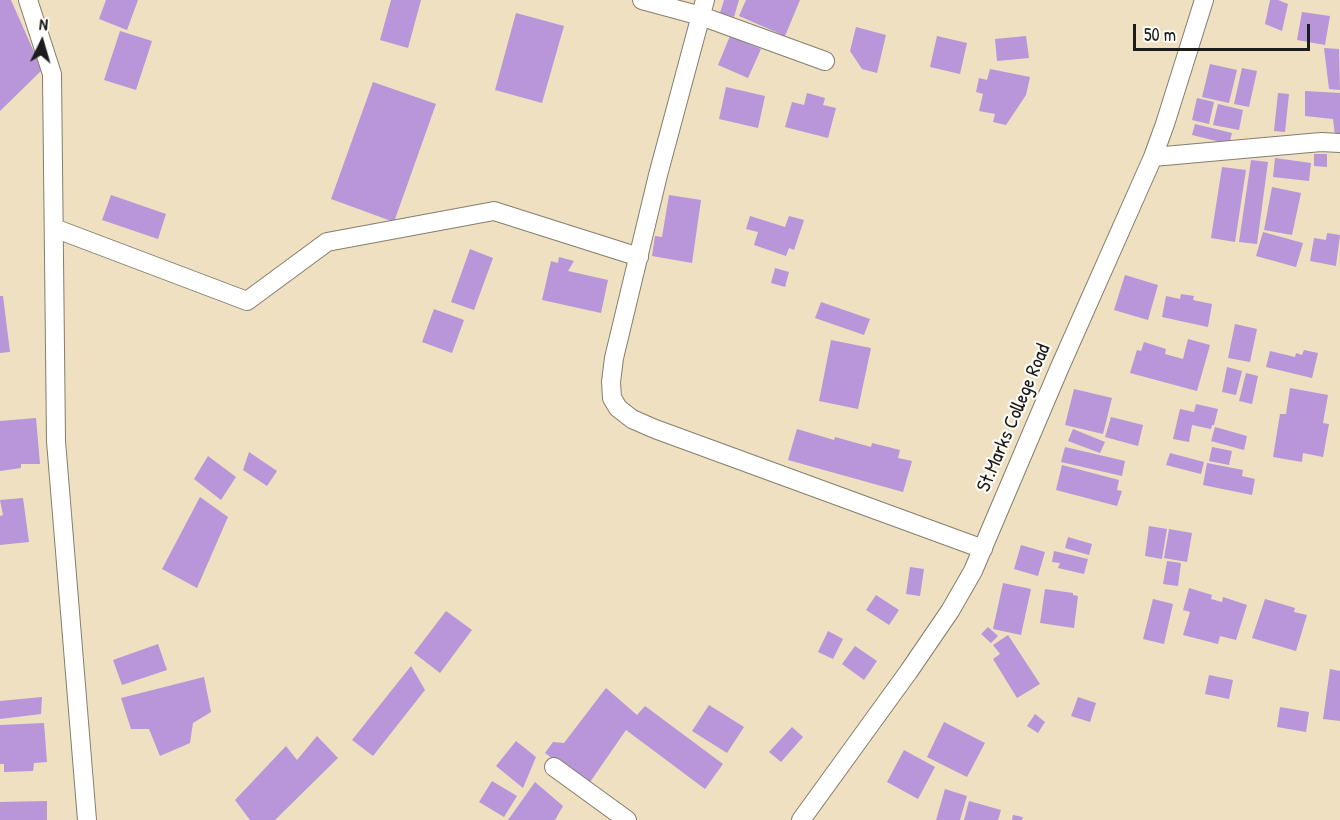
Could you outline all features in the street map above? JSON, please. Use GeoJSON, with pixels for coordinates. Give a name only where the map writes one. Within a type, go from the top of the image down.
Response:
{"type":"FeatureCollection","features":[{"type":"Feature","properties":{"kind":"street"},"geometry":{"type":"LineString","coordinates":[[28,0],[52,74],[56,441],[87,820]]}},
{"type":"Feature","properties":{"kind":"street"},"geometry":{"type":"LineString","coordinates":[[642,0],[703,8],[825,61]]}},
{"type":"Feature","properties":{"kind":"street","name":"St.Marks College Road"},"geometry":{"type":"LineString","coordinates":[[801,820],[950,611],[974,571],[1059,369],[1153,157],[1166,124],[1204,0]]}},
{"type":"Feature","properties":{"kind":"street"},"geometry":{"type":"LineString","coordinates":[[703,8],[614,358],[611,381],[612,398],[618,408],[632,419],[655,429],[983,549]]}},
{"type":"Feature","properties":{"kind":"street"},"geometry":{"type":"LineString","coordinates":[[1153,157],[1321,142],[1340,143]]}},
{"type":"Feature","properties":{"kind":"street"},"geometry":{"type":"LineString","coordinates":[[54,228],[247,301],[327,242],[494,211],[639,257]]}},
{"type":"Feature","properties":{"kind":"street"},"geometry":{"type":"LineString","coordinates":[[554,767],[627,820]]}},
{"type":"Feature","properties":{"kind":"building"},"geometry":{"type":"Polygon","coordinates":[[[0,0],[11,0],[42,70],[0,111],[0,0]]]}},
{"type":"Feature","properties":{"kind":"building"},"geometry":{"type":"Polygon","coordinates":[[[106,0],[138,0],[127,30],[99,19],[106,0]]]}},
{"type":"Feature","properties":{"kind":"building"},"geometry":{"type":"Polygon","coordinates":[[[391,0],[421,0],[408,48],[380,40],[391,0]]]}},
{"type":"Feature","properties":{"kind":"building"},"geometry":{"type":"Polygon","coordinates":[[[724,0],[739,0],[734,17],[720,13],[724,0]]]}},
{"type":"Feature","properties":{"kind":"building"},"geometry":{"type":"Polygon","coordinates":[[[746,0],[800,0],[785,36],[739,16],[746,0]]]}},
{"type":"Feature","properties":{"kind":"building"},"geometry":{"type":"Polygon","coordinates":[[[1270,0],[1288,4],[1282,31],[1265,24],[1270,0]]]}},
{"type":"Feature","properties":{"kind":"building"},"geometry":{"type":"Polygon","coordinates":[[[1302,12],[1330,16],[1325,45],[1297,40],[1302,12]]]}},
{"type":"Feature","properties":{"kind":"building"},"geometry":{"type":"Polygon","coordinates":[[[516,13],[564,26],[542,103],[495,90],[516,13]]]}},
{"type":"Feature","properties":{"kind":"building"},"geometry":{"type":"Polygon","coordinates":[[[856,27],[886,35],[877,73],[862,69],[850,51],[856,27]]]}},
{"type":"Feature","properties":{"kind":"building"},"geometry":{"type":"Polygon","coordinates":[[[120,31],[152,41],[136,90],[104,80],[120,31]]]}},
{"type":"Feature","properties":{"kind":"building"},"geometry":{"type":"Polygon","coordinates":[[[730,36],[761,49],[748,78],[718,65],[730,36]]]}},
{"type":"Feature","properties":{"kind":"building"},"geometry":{"type":"Polygon","coordinates":[[[937,36],[967,43],[960,74],[930,67],[937,36]]]}},
{"type":"Feature","properties":{"kind":"building"},"geometry":{"type":"Polygon","coordinates":[[[1026,36],[1029,58],[997,61],[995,39],[1026,36]]]}},
{"type":"Feature","properties":{"kind":"building"},"geometry":{"type":"Polygon","coordinates":[[[1324,48],[1339,49],[1340,90],[1329,89],[1324,48]]]}},
{"type":"Feature","properties":{"kind":"building"},"geometry":{"type":"Polygon","coordinates":[[[1210,64],[1237,70],[1229,103],[1202,97],[1210,64]]]}},
{"type":"Feature","properties":{"kind":"building"},"geometry":{"type":"Polygon","coordinates":[[[1242,68],[1257,71],[1249,107],[1234,104],[1242,68]]]}},
{"type":"Feature","properties":{"kind":"building"},"geometry":{"type":"Polygon","coordinates":[[[990,69],[1030,77],[1026,95],[1006,125],[993,122],[995,114],[979,111],[983,94],[976,92],[979,78],[987,80],[990,69]]]}},
{"type":"Feature","properties":{"kind":"building"},"geometry":{"type":"Polygon","coordinates":[[[373,82],[436,104],[394,222],[331,199],[373,82]]]}},
{"type":"Feature","properties":{"kind":"building"},"geometry":{"type":"Polygon","coordinates":[[[726,87],[765,96],[758,128],[719,119],[726,87]]]}},
{"type":"Feature","properties":{"kind":"building"},"geometry":{"type":"Polygon","coordinates":[[[1305,91],[1340,93],[1340,136],[1335,136],[1333,119],[1305,116],[1305,91]]]}},
{"type":"Feature","properties":{"kind":"building"},"geometry":{"type":"Polygon","coordinates":[[[807,93],[825,98],[823,105],[836,108],[828,138],[785,127],[792,102],[804,105],[807,93]]]}},
{"type":"Feature","properties":{"kind":"building"},"geometry":{"type":"Polygon","coordinates":[[[1278,93],[1289,94],[1285,132],[1274,131],[1278,93]]]}},
{"type":"Feature","properties":{"kind":"building"},"geometry":{"type":"Polygon","coordinates":[[[1197,98],[1214,102],[1209,124],[1192,120],[1197,98]]]}},
{"type":"Feature","properties":{"kind":"building"},"geometry":{"type":"Polygon","coordinates":[[[1218,104],[1243,110],[1239,130],[1213,125],[1218,104]]]}},
{"type":"Feature","properties":{"kind":"building"},"geometry":{"type":"Polygon","coordinates":[[[1195,124],[1232,133],[1229,144],[1192,135],[1195,124]]]}},
{"type":"Feature","properties":{"kind":"building"},"geometry":{"type":"Polygon","coordinates":[[[1314,154],[1327,154],[1327,167],[1314,166],[1314,154]]]}},
{"type":"Feature","properties":{"kind":"building"},"geometry":{"type":"Polygon","coordinates":[[[1275,158],[1311,163],[1309,181],[1273,177],[1275,158]]]}},
{"type":"Feature","properties":{"kind":"building"},"geometry":{"type":"Polygon","coordinates":[[[1251,160],[1268,162],[1257,244],[1239,242],[1251,160]]]}},
{"type":"Feature","properties":{"kind":"building"},"geometry":{"type":"Polygon","coordinates":[[[1222,167],[1246,170],[1235,242],[1211,238],[1222,167]]]}},
{"type":"Feature","properties":{"kind":"building"},"geometry":{"type":"Polygon","coordinates":[[[1272,187],[1301,193],[1292,235],[1264,230],[1272,187]]]}},
{"type":"Feature","properties":{"kind":"building"},"geometry":{"type":"Polygon","coordinates":[[[111,195],[166,214],[158,239],[102,220],[111,195]]]}},
{"type":"Feature","properties":{"kind":"building"},"geometry":{"type":"Polygon","coordinates":[[[669,195],[701,200],[692,263],[652,256],[655,236],[662,237],[669,195]]]}},
{"type":"Feature","properties":{"kind":"building"},"geometry":{"type":"Polygon","coordinates":[[[750,216],[785,227],[789,216],[804,220],[794,250],[789,248],[786,256],[754,245],[758,232],[746,229],[750,216]]]}},
{"type":"Feature","properties":{"kind":"building"},"geometry":{"type":"Polygon","coordinates":[[[1263,232],[1303,243],[1296,267],[1256,256],[1263,232]]]}},
{"type":"Feature","properties":{"kind":"building"},"geometry":{"type":"Polygon","coordinates":[[[1327,233],[1340,235],[1336,266],[1310,261],[1314,238],[1326,240],[1327,233]]]}},
{"type":"Feature","properties":{"kind":"building"},"geometry":{"type":"Polygon","coordinates":[[[470,249],[493,258],[474,310],[451,302],[470,249]]]}},
{"type":"Feature","properties":{"kind":"building"},"geometry":{"type":"Polygon","coordinates":[[[559,257],[574,261],[568,271],[608,280],[601,313],[542,300],[551,261],[558,263],[559,257]]]}},
{"type":"Feature","properties":{"kind":"building"},"geometry":{"type":"Polygon","coordinates":[[[775,268],[789,272],[785,287],[771,283],[775,268]]]}},
{"type":"Feature","properties":{"kind":"building"},"geometry":{"type":"Polygon","coordinates":[[[1125,275],[1158,285],[1148,320],[1114,310],[1125,275]]]}},
{"type":"Feature","properties":{"kind":"building"},"geometry":{"type":"Polygon","coordinates":[[[1181,294],[1194,296],[1193,300],[1212,304],[1208,327],[1162,317],[1166,296],[1180,299],[1181,294]]]}},
{"type":"Feature","properties":{"kind":"building"},"geometry":{"type":"Polygon","coordinates":[[[0,296],[3,296],[10,352],[0,353],[0,296]]]}},
{"type":"Feature","properties":{"kind":"building"},"geometry":{"type":"Polygon","coordinates":[[[821,302],[870,319],[864,335],[815,318],[821,302]]]}},
{"type":"Feature","properties":{"kind":"building"},"geometry":{"type":"Polygon","coordinates":[[[434,309],[464,320],[452,353],[422,342],[434,309]]]}},
{"type":"Feature","properties":{"kind":"building"},"geometry":{"type":"Polygon","coordinates":[[[1235,324],[1257,329],[1250,362],[1228,358],[1235,324]]]}},
{"type":"Feature","properties":{"kind":"building"},"geometry":{"type":"Polygon","coordinates":[[[1188,339],[1210,345],[1197,391],[1130,373],[1137,350],[1141,351],[1144,342],[1166,349],[1165,354],[1183,359],[1188,339]]]}},
{"type":"Feature","properties":{"kind":"building"},"geometry":{"type":"Polygon","coordinates":[[[831,340],[871,348],[858,409],[819,401],[831,340]]]}},
{"type":"Feature","properties":{"kind":"building"},"geometry":{"type":"Polygon","coordinates":[[[1304,350],[1318,353],[1312,378],[1266,367],[1270,351],[1295,357],[1296,353],[1302,355],[1304,350]]]}},
{"type":"Feature","properties":{"kind":"building"},"geometry":{"type":"Polygon","coordinates":[[[1227,367],[1242,371],[1236,395],[1222,392],[1227,367]]]}},
{"type":"Feature","properties":{"kind":"building"},"geometry":{"type":"Polygon","coordinates":[[[1246,373],[1258,376],[1252,404],[1239,401],[1246,373]]]}},
{"type":"Feature","properties":{"kind":"building"},"geometry":{"type":"Polygon","coordinates":[[[1290,388],[1328,395],[1323,423],[1329,424],[1323,457],[1303,453],[1302,462],[1273,457],[1280,414],[1286,414],[1290,388]]]}},
{"type":"Feature","properties":{"kind":"building"},"geometry":{"type":"Polygon","coordinates":[[[1074,389],[1112,398],[1103,434],[1065,425],[1074,389]]]}},
{"type":"Feature","properties":{"kind":"building"},"geometry":{"type":"Polygon","coordinates":[[[1196,404],[1218,409],[1214,425],[1211,429],[1192,425],[1189,442],[1173,439],[1180,409],[1194,412],[1196,404]]]}},
{"type":"Feature","properties":{"kind":"building"},"geometry":{"type":"Polygon","coordinates":[[[1111,417],[1143,425],[1138,446],[1105,437],[1111,417]]]}},
{"type":"Feature","properties":{"kind":"building"},"geometry":{"type":"Polygon","coordinates":[[[36,418],[40,464],[21,464],[21,468],[0,471],[0,421],[36,418]]]}},
{"type":"Feature","properties":{"kind":"building"},"geometry":{"type":"Polygon","coordinates":[[[1215,427],[1247,436],[1244,450],[1211,441],[1215,427]]]}},
{"type":"Feature","properties":{"kind":"building"},"geometry":{"type":"Polygon","coordinates":[[[797,429],[834,440],[835,437],[871,447],[872,443],[900,450],[898,458],[912,461],[903,492],[788,460],[797,429]]]}},
{"type":"Feature","properties":{"kind":"building"},"geometry":{"type":"Polygon","coordinates":[[[1073,429],[1105,442],[1100,453],[1068,441],[1073,429]]]}},
{"type":"Feature","properties":{"kind":"building"},"geometry":{"type":"Polygon","coordinates":[[[1065,447],[1125,461],[1122,476],[1061,462],[1065,447]]]}},
{"type":"Feature","properties":{"kind":"building"},"geometry":{"type":"Polygon","coordinates":[[[1212,447],[1232,451],[1229,465],[1209,461],[1212,447]]]}},
{"type":"Feature","properties":{"kind":"building"},"geometry":{"type":"Polygon","coordinates":[[[249,452],[277,471],[267,486],[243,470],[249,452]]]}},
{"type":"Feature","properties":{"kind":"building"},"geometry":{"type":"Polygon","coordinates":[[[1170,453],[1204,462],[1201,474],[1166,465],[1170,453]]]}},
{"type":"Feature","properties":{"kind":"building"},"geometry":{"type":"Polygon","coordinates":[[[208,456],[236,477],[221,500],[194,479],[208,456]]]}},
{"type":"Feature","properties":{"kind":"building"},"geometry":{"type":"Polygon","coordinates":[[[1207,463],[1243,470],[1242,476],[1255,479],[1252,495],[1203,485],[1207,463]]]}},
{"type":"Feature","properties":{"kind":"building"},"geometry":{"type":"Polygon","coordinates":[[[1062,465],[1119,480],[1117,490],[1122,491],[1117,506],[1056,490],[1062,465]]]}},
{"type":"Feature","properties":{"kind":"building"},"geometry":{"type":"Polygon","coordinates":[[[200,497],[228,517],[197,588],[162,569],[200,497]]]}},
{"type":"Feature","properties":{"kind":"building"},"geometry":{"type":"Polygon","coordinates":[[[23,498],[29,542],[0,545],[0,516],[3,515],[0,500],[23,498]]]}},
{"type":"Feature","properties":{"kind":"building"},"geometry":{"type":"Polygon","coordinates":[[[1149,526],[1167,529],[1162,559],[1145,556],[1149,526]]]}},
{"type":"Feature","properties":{"kind":"building"},"geometry":{"type":"Polygon","coordinates":[[[1169,529],[1192,533],[1187,562],[1164,558],[1169,529]]]}},
{"type":"Feature","properties":{"kind":"building"},"geometry":{"type":"Polygon","coordinates":[[[1068,537],[1092,544],[1089,555],[1065,548],[1068,537]]]}},
{"type":"Feature","properties":{"kind":"building"},"geometry":{"type":"Polygon","coordinates":[[[1021,545],[1045,552],[1038,576],[1014,569],[1021,545]]]}},
{"type":"Feature","properties":{"kind":"building"},"geometry":{"type":"Polygon","coordinates":[[[1054,551],[1088,559],[1084,574],[1058,568],[1060,563],[1052,562],[1054,551]]]}},
{"type":"Feature","properties":{"kind":"building"},"geometry":{"type":"Polygon","coordinates":[[[1167,561],[1181,563],[1178,586],[1163,584],[1167,561]]]}},
{"type":"Feature","properties":{"kind":"building"},"geometry":{"type":"Polygon","coordinates":[[[910,567],[924,569],[920,596],[906,594],[910,567]]]}},
{"type":"Feature","properties":{"kind":"building"},"geometry":{"type":"Polygon","coordinates":[[[1003,583],[1031,589],[1021,635],[993,629],[1003,583]]]}},
{"type":"Feature","properties":{"kind":"building"},"geometry":{"type":"Polygon","coordinates":[[[1189,588],[1212,595],[1211,599],[1222,602],[1223,597],[1247,605],[1236,640],[1220,636],[1218,644],[1183,635],[1190,612],[1183,610],[1189,588]]]}},
{"type":"Feature","properties":{"kind":"building"},"geometry":{"type":"Polygon","coordinates":[[[1045,589],[1073,593],[1078,596],[1074,628],[1040,623],[1045,589]]]}},
{"type":"Feature","properties":{"kind":"building"},"geometry":{"type":"Polygon","coordinates":[[[876,595],[899,610],[889,625],[866,610],[876,595]]]}},
{"type":"Feature","properties":{"kind":"building"},"geometry":{"type":"Polygon","coordinates":[[[1153,599],[1173,604],[1164,644],[1143,639],[1153,599]]]}},
{"type":"Feature","properties":{"kind":"building"},"geometry":{"type":"Polygon","coordinates":[[[1265,599],[1295,608],[1294,612],[1307,615],[1296,651],[1252,638],[1265,599]]]}},
{"type":"Feature","properties":{"kind":"building"},"geometry":{"type":"Polygon","coordinates":[[[446,611],[472,630],[440,673],[414,653],[446,611]]]}},
{"type":"Feature","properties":{"kind":"building"},"geometry":{"type":"Polygon","coordinates":[[[988,627],[998,636],[991,643],[981,634],[988,627]]]}},
{"type":"Feature","properties":{"kind":"building"},"geometry":{"type":"Polygon","coordinates":[[[828,631],[843,639],[833,659],[818,652],[828,631]]]}},
{"type":"Feature","properties":{"kind":"building"},"geometry":{"type":"Polygon","coordinates":[[[1008,635],[1040,684],[1017,698],[993,659],[1000,654],[993,645],[1008,635]]]}},
{"type":"Feature","properties":{"kind":"building"},"geometry":{"type":"Polygon","coordinates":[[[158,644],[167,670],[122,685],[113,660],[158,644]]]}},
{"type":"Feature","properties":{"kind":"building"},"geometry":{"type":"Polygon","coordinates":[[[855,646],[877,661],[864,680],[842,664],[855,646]]]}},
{"type":"Feature","properties":{"kind":"building"},"geometry":{"type":"Polygon","coordinates":[[[411,666],[425,690],[373,756],[352,740],[411,666]]]}},
{"type":"Feature","properties":{"kind":"building"},"geometry":{"type":"Polygon","coordinates":[[[1330,669],[1340,671],[1340,721],[1323,719],[1330,669]]]}},
{"type":"Feature","properties":{"kind":"building"},"geometry":{"type":"Polygon","coordinates":[[[1209,675],[1233,680],[1229,699],[1205,694],[1209,675]]]}},
{"type":"Feature","properties":{"kind":"building"},"geometry":{"type":"Polygon","coordinates":[[[204,677],[211,712],[193,723],[190,743],[160,756],[149,729],[131,729],[121,698],[204,677]]]}},
{"type":"Feature","properties":{"kind":"building"},"geometry":{"type":"Polygon","coordinates":[[[606,688],[637,715],[645,706],[723,764],[705,789],[626,730],[588,785],[545,753],[553,742],[564,743],[606,688]]]}},
{"type":"Feature","properties":{"kind":"building"},"geometry":{"type":"Polygon","coordinates":[[[42,697],[41,714],[0,719],[0,701],[42,697]]]}},
{"type":"Feature","properties":{"kind":"building"},"geometry":{"type":"Polygon","coordinates":[[[1078,697],[1096,703],[1090,722],[1071,716],[1078,697]]]}},
{"type":"Feature","properties":{"kind":"building"},"geometry":{"type":"Polygon","coordinates":[[[709,705],[744,727],[727,753],[692,731],[709,705]]]}},
{"type":"Feature","properties":{"kind":"building"},"geometry":{"type":"Polygon","coordinates":[[[1280,707],[1309,712],[1306,732],[1277,727],[1280,707]]]}},
{"type":"Feature","properties":{"kind":"building"},"geometry":{"type":"Polygon","coordinates":[[[1035,714],[1045,722],[1038,733],[1027,726],[1035,714]]]}},
{"type":"Feature","properties":{"kind":"building"},"geometry":{"type":"Polygon","coordinates":[[[944,722],[985,743],[967,777],[927,757],[944,722]]]}},
{"type":"Feature","properties":{"kind":"building"},"geometry":{"type":"Polygon","coordinates":[[[44,723],[47,762],[34,763],[33,771],[4,772],[4,764],[0,764],[0,725],[44,723]]]}},
{"type":"Feature","properties":{"kind":"building"},"geometry":{"type":"Polygon","coordinates":[[[792,727],[803,737],[781,762],[769,752],[792,727]]]}},
{"type":"Feature","properties":{"kind":"building"},"geometry":{"type":"Polygon","coordinates":[[[317,736],[338,758],[275,820],[250,820],[235,800],[286,746],[297,760],[317,736]]]}},
{"type":"Feature","properties":{"kind":"building"},"geometry":{"type":"Polygon","coordinates":[[[516,741],[536,757],[523,788],[496,766],[516,741]]]}},
{"type":"Feature","properties":{"kind":"building"},"geometry":{"type":"Polygon","coordinates":[[[904,750],[935,767],[918,799],[887,782],[904,750]]]}},
{"type":"Feature","properties":{"kind":"building"},"geometry":{"type":"Polygon","coordinates":[[[492,781],[517,796],[504,817],[479,802],[492,781]]]}},
{"type":"Feature","properties":{"kind":"building"},"geometry":{"type":"Polygon","coordinates":[[[535,782],[563,806],[555,820],[508,820],[535,782]]]}},
{"type":"Feature","properties":{"kind":"building"},"geometry":{"type":"Polygon","coordinates":[[[945,789],[967,796],[960,820],[936,820],[945,789]]]}},
{"type":"Feature","properties":{"kind":"building"},"geometry":{"type":"Polygon","coordinates":[[[47,801],[47,820],[0,820],[0,802],[47,801]]]}},
{"type":"Feature","properties":{"kind":"building"},"geometry":{"type":"Polygon","coordinates":[[[969,801],[1001,810],[998,820],[964,820],[969,801]]]}},
{"type":"Feature","properties":{"kind":"building"},"geometry":{"type":"Polygon","coordinates":[[[1013,815],[1023,817],[1022,820],[1012,820],[1013,815]]]}}]}
